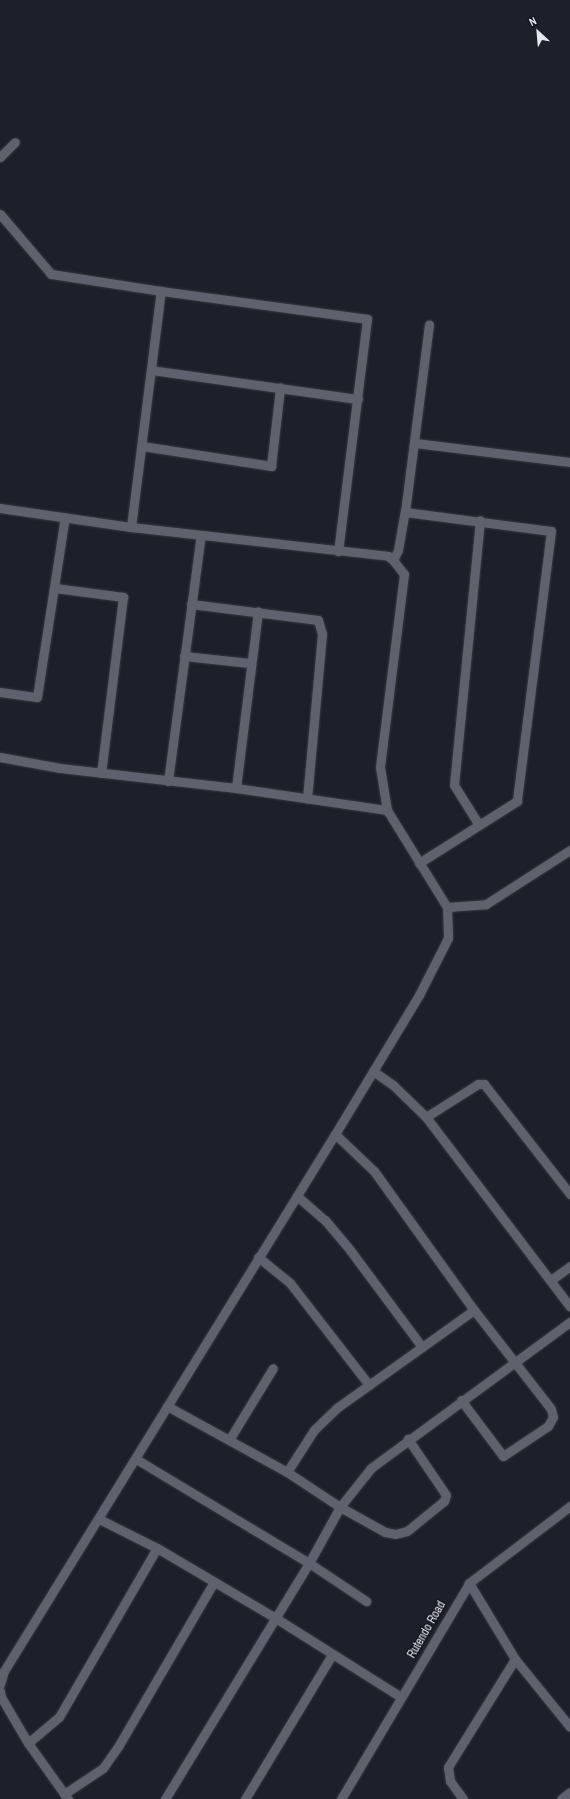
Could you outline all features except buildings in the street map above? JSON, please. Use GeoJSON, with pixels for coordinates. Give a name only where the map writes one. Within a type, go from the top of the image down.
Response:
{"type":"FeatureCollection","features":[{"type":"Feature","properties":{"kind":"street"},"geometry":{"type":"LineString","coordinates":[[0,157],[15,142]]}},
{"type":"Feature","properties":{"kind":"street"},"geometry":{"type":"LineString","coordinates":[[0,214],[51,274],[367,320],[338,551]]}},
{"type":"Feature","properties":{"kind":"street"},"geometry":{"type":"LineString","coordinates":[[131,527],[162,291]]}},
{"type":"Feature","properties":{"kind":"street"},"geometry":{"type":"LineString","coordinates":[[393,560],[398,550],[405,512],[429,325]]}},
{"type":"Feature","properties":{"kind":"street"},"geometry":{"type":"LineString","coordinates":[[151,370],[358,399]]}},
{"type":"Feature","properties":{"kind":"street"},"geometry":{"type":"LineString","coordinates":[[142,446],[271,466],[280,388]]}},
{"type":"Feature","properties":{"kind":"street"},"geometry":{"type":"LineString","coordinates":[[415,443],[570,462]]}},
{"type":"Feature","properties":{"kind":"street"},"geometry":{"type":"LineString","coordinates":[[0,508],[131,527],[388,556],[393,560],[404,574],[380,767],[388,810],[447,907],[448,938],[419,995],[297,1196],[258,1257],[100,1519],[4,1671],[0,1684]]}},
{"type":"Feature","properties":{"kind":"street"},"geometry":{"type":"LineString","coordinates":[[405,512],[480,520],[551,531],[517,801],[419,862]]}},
{"type":"Feature","properties":{"kind":"street"},"geometry":{"type":"LineString","coordinates":[[0,692],[37,696],[66,517]]}},
{"type":"Feature","properties":{"kind":"street"},"geometry":{"type":"LineString","coordinates":[[479,825],[454,784],[480,520]]}},
{"type":"Feature","properties":{"kind":"street"},"geometry":{"type":"LineString","coordinates":[[168,781],[200,535]]}},
{"type":"Feature","properties":{"kind":"street"},"geometry":{"type":"LineString","coordinates":[[55,588],[123,597],[101,773]]}},
{"type":"Feature","properties":{"kind":"street"},"geometry":{"type":"LineString","coordinates":[[191,604],[258,611],[318,620],[322,634],[307,798]]}},
{"type":"Feature","properties":{"kind":"street"},"geometry":{"type":"LineString","coordinates":[[236,788],[250,663],[258,611]]}},
{"type":"Feature","properties":{"kind":"street"},"geometry":{"type":"LineString","coordinates":[[184,656],[250,663]]}},
{"type":"Feature","properties":{"kind":"street"},"geometry":{"type":"LineString","coordinates":[[0,756],[101,773],[236,788],[388,810]]}},
{"type":"Feature","properties":{"kind":"street"},"geometry":{"type":"LineString","coordinates":[[447,907],[486,904],[570,850]]}},
{"type":"Feature","properties":{"kind":"street"},"geometry":{"type":"LineString","coordinates":[[373,1071],[394,1085],[426,1118],[551,1280],[570,1307]]}},
{"type":"Feature","properties":{"kind":"street"},"geometry":{"type":"LineString","coordinates":[[426,1118],[478,1084],[484,1084],[570,1194]]}},
{"type":"Feature","properties":{"kind":"street"},"geometry":{"type":"LineString","coordinates":[[335,1134],[374,1171],[474,1310],[515,1360],[550,1409],[552,1417],[548,1426],[503,1456],[461,1400]]}},
{"type":"Feature","properties":{"kind":"street"},"geometry":{"type":"LineString","coordinates":[[297,1196],[325,1220],[350,1250],[422,1347]]}},
{"type":"Feature","properties":{"kind":"street"},"geometry":{"type":"LineString","coordinates":[[258,1257],[290,1283],[369,1385]]}},
{"type":"Feature","properties":{"kind":"street"},"geometry":{"type":"LineString","coordinates":[[551,1280],[570,1266]]}},
{"type":"Feature","properties":{"kind":"street"},"geometry":{"type":"LineString","coordinates":[[287,1472],[314,1430],[338,1407],[474,1310]]}},
{"type":"Feature","properties":{"kind":"street"},"geometry":{"type":"LineString","coordinates":[[165,1799],[274,1617],[309,1563],[340,1507],[370,1468],[515,1360],[570,1322]]}},
{"type":"Feature","properties":{"kind":"street"},"geometry":{"type":"LineString","coordinates":[[229,1440],[273,1368]]}},
{"type":"Feature","properties":{"kind":"street"},"geometry":{"type":"LineString","coordinates":[[168,1406],[287,1472],[340,1507],[385,1532],[395,1534],[406,1531],[444,1501],[446,1495],[443,1488],[408,1439]]}},
{"type":"Feature","properties":{"kind":"street"},"geometry":{"type":"LineString","coordinates":[[136,1459],[309,1563],[366,1601]]}},
{"type":"Feature","properties":{"kind":"street","name":"Rutendo Road"},"geometry":{"type":"LineString","coordinates":[[342,1799],[469,1583],[570,1506]]}},
{"type":"Feature","properties":{"kind":"street"},"geometry":{"type":"LineString","coordinates":[[100,1519],[157,1548],[274,1617],[401,1698]]}},
{"type":"Feature","properties":{"kind":"street"},"geometry":{"type":"LineString","coordinates":[[28,1742],[59,1717],[157,1548]]}},
{"type":"Feature","properties":{"kind":"street"},"geometry":{"type":"LineString","coordinates":[[0,1691],[1,1698],[28,1742],[66,1797],[103,1768],[119,1745],[214,1582]]}},
{"type":"Feature","properties":{"kind":"street"},"geometry":{"type":"LineString","coordinates":[[469,1583],[515,1660],[570,1727]]}},
{"type":"Feature","properties":{"kind":"street"},"geometry":{"type":"LineString","coordinates":[[245,1799],[332,1654]]}},
{"type":"Feature","properties":{"kind":"street"},"geometry":{"type":"LineString","coordinates":[[463,1799],[450,1781],[448,1767],[515,1660]]}},
{"type":"Feature","properties":{"kind":"street"},"geometry":{"type":"LineString","coordinates":[[561,1799],[570,1792]]}}]}
